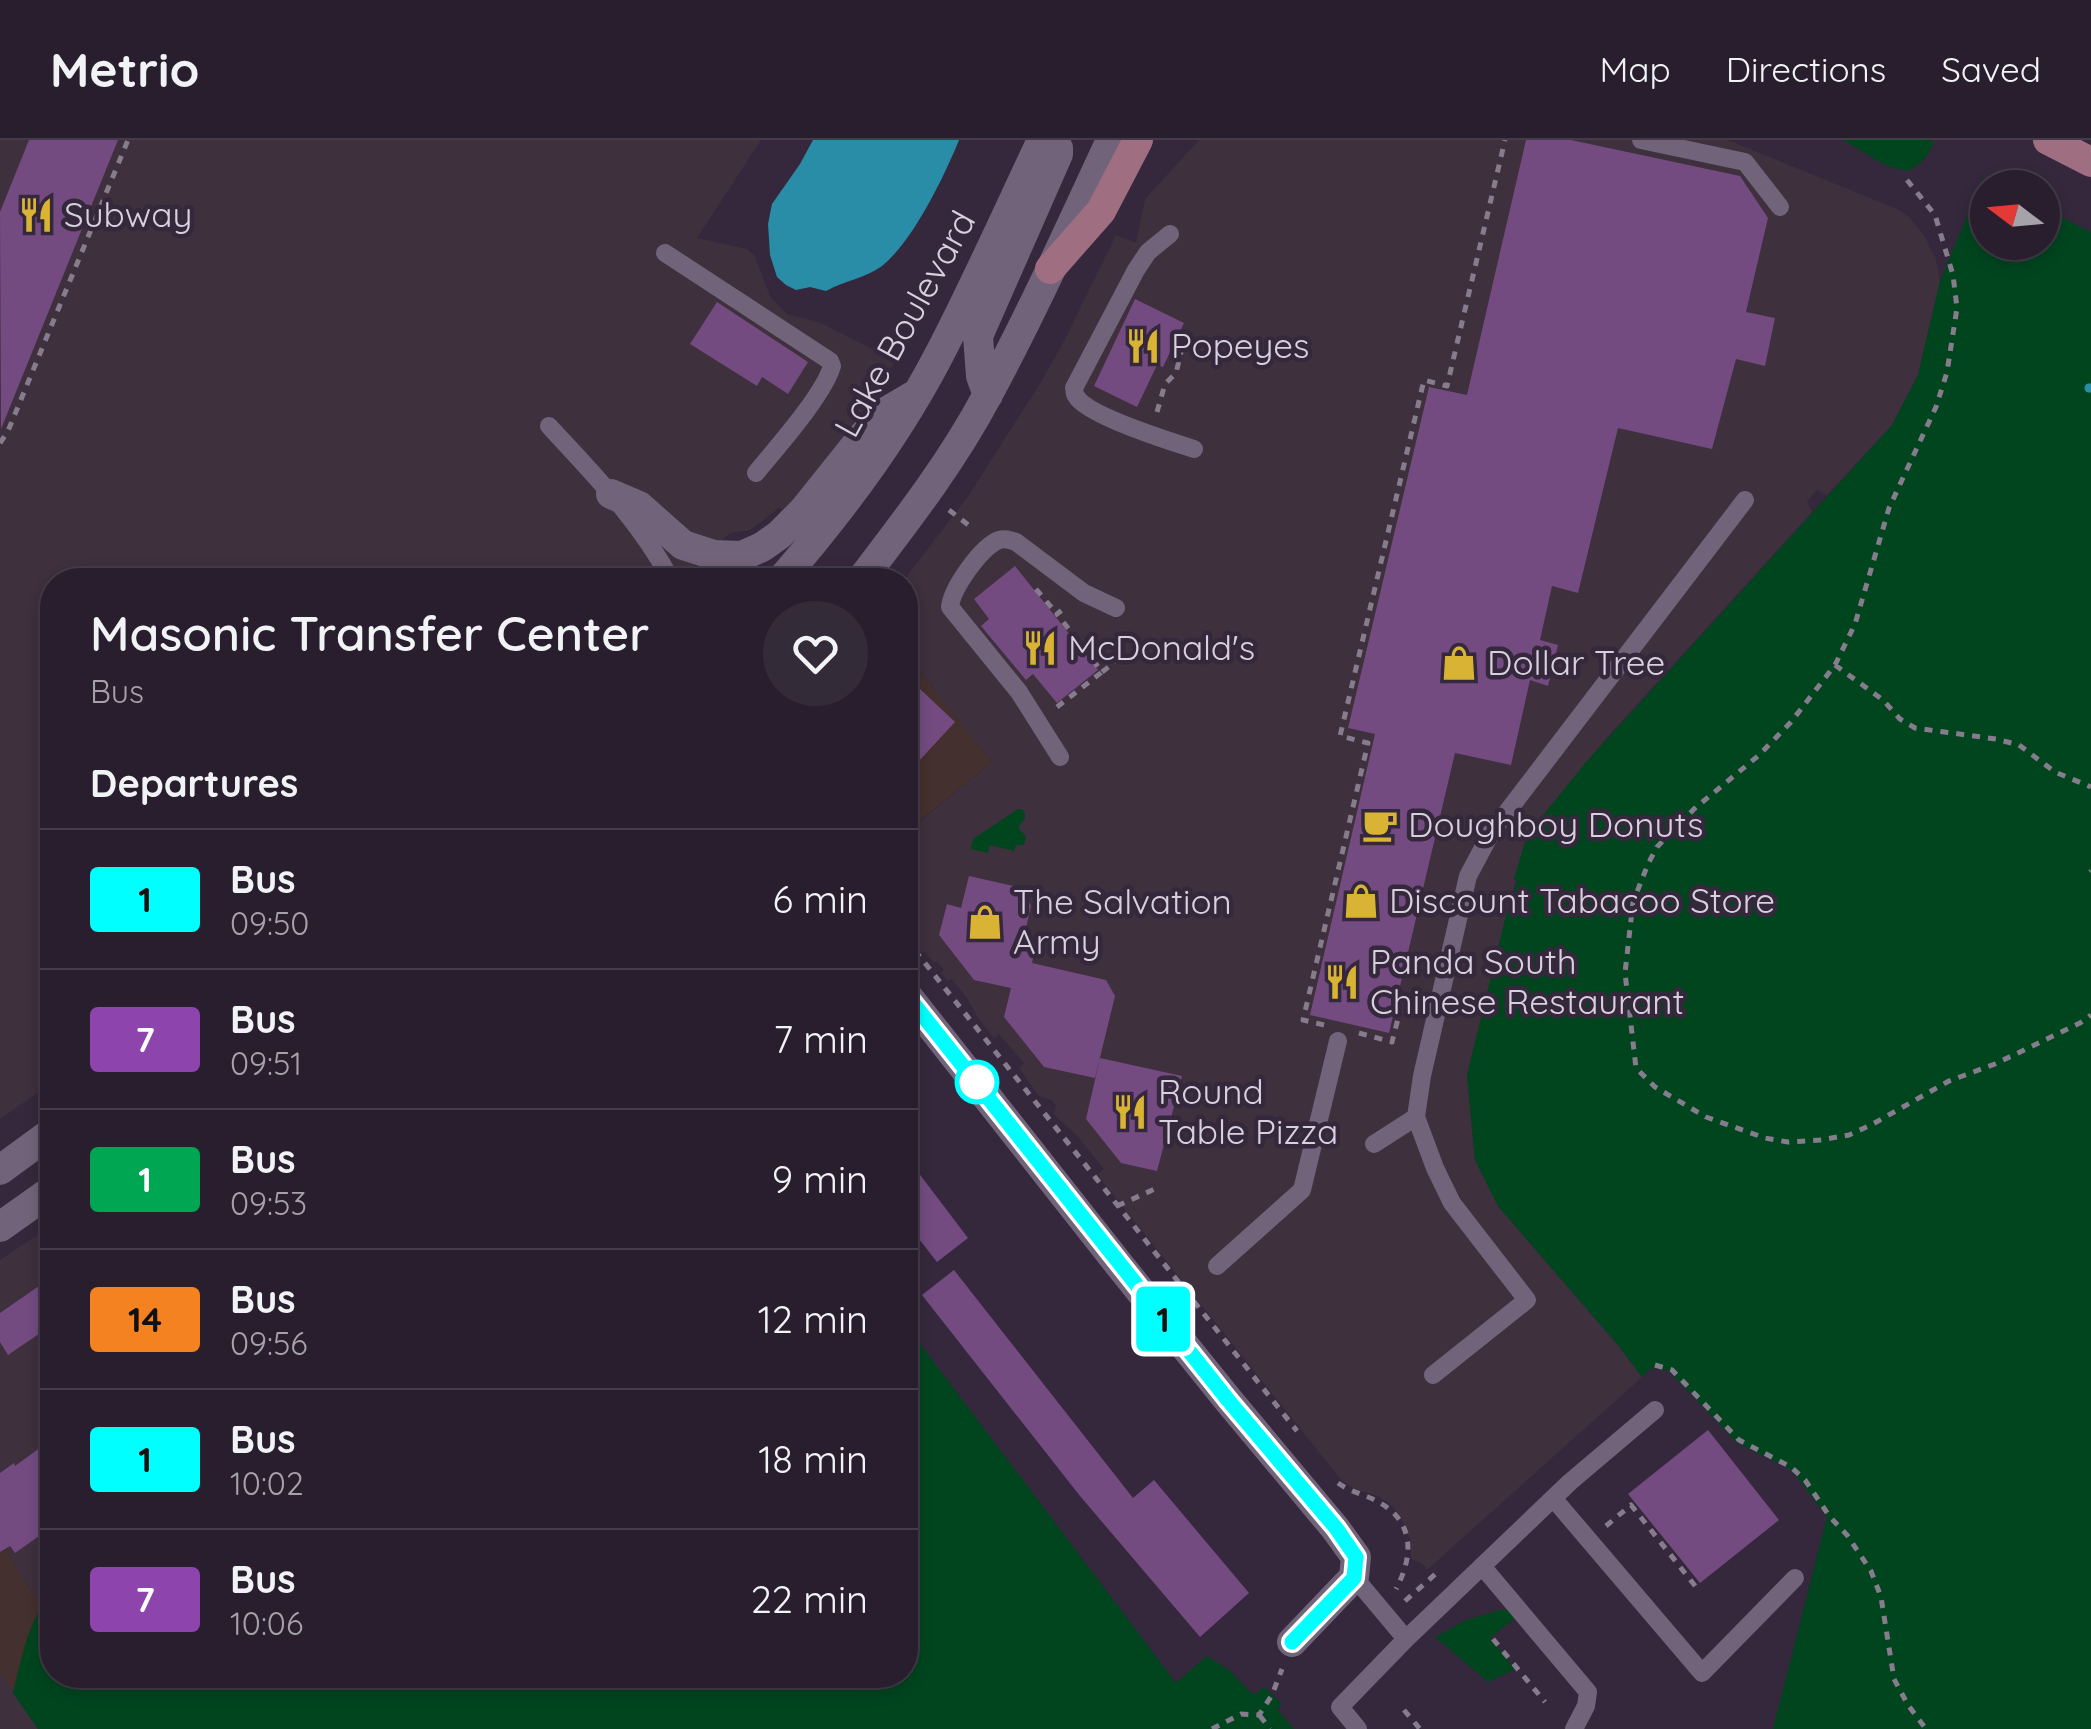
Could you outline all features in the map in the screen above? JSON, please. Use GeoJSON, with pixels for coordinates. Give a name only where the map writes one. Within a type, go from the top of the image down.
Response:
{"type":"FeatureCollection","features":[{"type":"Feature","properties":{"kind":"main road","name":"Lake Boulevard"},"geometry":{"type":"LineString","coordinates":[[791,568],[829,525],[915,395],[946,342],[1042,140]]}},
{"type":"Feature","properties":{"kind":"main road"},"geometry":{"type":"LineString","coordinates":[[988,395],[981,376],[978,336],[1058,154],[1059,140]]}},
{"type":"Feature","properties":{"kind":"main road"},"geometry":{"type":"LineString","coordinates":[[870,568],[913,513],[988,395],[1111,140]]}},
{"type":"Feature","properties":{"kind":"main road"},"geometry":{"type":"LineString","coordinates":[[1050,269],[1101,210],[1138,140]]}},
{"type":"Feature","properties":{"kind":"main road"},"geometry":{"type":"LineString","coordinates":[[2048,140],[2091,162]]}},
{"type":"Feature","properties":{"kind":"main road"},"geometry":{"type":"LineString","coordinates":[[611,494],[639,506],[684,545],[703,553],[742,556],[779,535],[879,416],[915,395]]}},
{"type":"Feature","properties":{"kind":"main road"},"geometry":{"type":"LineString","coordinates":[[918,1008],[1356,1557],[1354,1578],[1292,1642]]}},
{"type":"Feature","properties":{"kind":"main road"},"geometry":{"type":"LineString","coordinates":[[0,1170],[40,1141]]}},
{"type":"Feature","properties":{"kind":"main road"},"geometry":{"type":"LineString","coordinates":[[0,1227],[40,1199]]}},
{"type":"Feature","properties":{"kind":"lane"},"geometry":{"type":"LineString","coordinates":[[1641,140],[1744,162],[1780,207]]}},
{"type":"Feature","properties":{"kind":"lane"},"geometry":{"type":"LineString","coordinates":[[1170,234],[1148,252],[1136,270],[1074,388],[1085,406],[1150,436],[1194,448]]}},
{"type":"Feature","properties":{"kind":"lane"},"geometry":{"type":"LineString","coordinates":[[664,253],[832,366],[826,381],[756,473]]}},
{"type":"Feature","properties":{"kind":"lane"},"geometry":{"type":"LineString","coordinates":[[549,426],[642,532],[664,568]]}},
{"type":"Feature","properties":{"kind":"lane"},"geometry":{"type":"LineString","coordinates":[[1433,1375],[1527,1300],[1452,1203],[1434,1168],[1416,1117],[1468,876],[1491,833],[1745,500]]}},
{"type":"Feature","properties":{"kind":"lane"},"geometry":{"type":"LineString","coordinates":[[1060,756],[1018,692],[950,607],[950,602],[967,571],[1000,540],[1016,542],[1084,593],[1116,608]]}},
{"type":"Feature","properties":{"kind":"lane"},"geometry":{"type":"LineString","coordinates":[[1217,1266],[1302,1190],[1338,1041]]}},
{"type":"Feature","properties":{"kind":"lane"},"geometry":{"type":"LineString","coordinates":[[1374,1144],[1416,1117]]}},
{"type":"Feature","properties":{"kind":"lane"},"geometry":{"type":"LineString","coordinates":[[1358,1729],[1340,1707],[1406,1638],[1553,1498],[1655,1410]]}},
{"type":"Feature","properties":{"kind":"lane"},"geometry":{"type":"LineString","coordinates":[[1553,1498],[1702,1673],[1795,1578]]}},
{"type":"Feature","properties":{"kind":"lane"},"geometry":{"type":"LineString","coordinates":[[1482,1566],[1588,1692],[1586,1706],[1574,1729]]}},
{"type":"Feature","properties":{"kind":"lane"},"geometry":{"type":"LineString","coordinates":[[1354,1578],[1406,1638]]}},
{"type":"Feature","properties":{"kind":"path"},"geometry":{"type":"LineString","coordinates":[[0,443],[128,140]]}},
{"type":"Feature","properties":{"kind":"path"},"geometry":{"type":"LineString","coordinates":[[1340,736],[1424,380],[1447,386],[1506,140]]}},
{"type":"Feature","properties":{"kind":"path"},"geometry":{"type":"LineString","coordinates":[[1907,180],[1935,215],[1957,297],[1953,344],[1936,407],[1889,508],[1855,624],[1835,665],[1792,722],[1758,756],[1694,808],[1657,846],[1648,864],[1632,902],[1625,973],[1636,1068],[1655,1087],[1706,1118],[1765,1138],[1788,1142],[1820,1140],[1860,1130],[1949,1080],[1996,1064],[2091,1015]]}},
{"type":"Feature","properties":{"kind":"path"},"geometry":{"type":"LineString","coordinates":[[1155,420],[1164,384],[1176,373],[1186,332]]}},
{"type":"Feature","properties":{"kind":"path"},"geometry":{"type":"LineString","coordinates":[[949,510],[972,527]]}},
{"type":"Feature","properties":{"kind":"path"},"geometry":{"type":"LineString","coordinates":[[1084,593],[1057,614],[1102,672]]}},
{"type":"Feature","properties":{"kind":"path"},"geometry":{"type":"LineString","coordinates":[[1056,708],[1115,662]]}},
{"type":"Feature","properties":{"kind":"path"},"geometry":{"type":"LineString","coordinates":[[1835,665],[1884,700],[1906,724],[2019,745],[2055,772],[2091,787]]}},
{"type":"Feature","properties":{"kind":"path"},"geometry":{"type":"LineString","coordinates":[[1340,694],[1348,698]]}},
{"type":"Feature","properties":{"kind":"path"},"geometry":{"type":"LineString","coordinates":[[1303,1020],[1368,742],[1331,734]]}},
{"type":"Feature","properties":{"kind":"path"},"geometry":{"type":"LineString","coordinates":[[918,954],[1302,1438]]}},
{"type":"Feature","properties":{"kind":"path"},"geometry":{"type":"LineString","coordinates":[[1117,1206],[1158,1188]]}},
{"type":"Feature","properties":{"kind":"path"},"geometry":{"type":"LineString","coordinates":[[1654,1366],[1672,1370],[1739,1440],[1791,1467],[1854,1545],[1881,1597],[1894,1679],[1926,1729]]}},
{"type":"Feature","properties":{"kind":"path"},"geometry":{"type":"LineString","coordinates":[[1330,1474],[1348,1490],[1380,1502],[1402,1522],[1408,1539],[1408,1558],[1396,1589]]}},
{"type":"Feature","properties":{"kind":"path"},"geometry":{"type":"LineString","coordinates":[[1606,1526],[1632,1506],[1696,1587]]}},
{"type":"Feature","properties":{"kind":"path"},"geometry":{"type":"LineString","coordinates":[[1493,1639],[1545,1702]]}},
{"type":"Feature","properties":{"kind":"path"},"geometry":{"type":"LineString","coordinates":[[1259,1715],[1272,1695],[1292,1642]]}},
{"type":"Feature","properties":{"kind":"path"},"geometry":{"type":"LineString","coordinates":[[1404,1710],[1420,1729]]}},
{"type":"Feature","properties":{"kind":"path"},"geometry":{"type":"LineString","coordinates":[[1212,1729],[1241,1714],[1259,1715],[1270,1729]]}},
{"type":"Feature","properties":{"kind":"shaded area"},"geometry":{"type":"Polygon","coordinates":[[[0,140],[761,140],[697,238],[747,249],[754,255],[771,298],[787,314],[821,323],[896,361],[853,425],[785,512],[779,508],[750,530],[730,533],[693,568],[40,568],[40,1091],[0,1119],[0,140]]]}},
{"type":"Feature","properties":{"kind":"shaded area"},"geometry":{"type":"Polygon","coordinates":[[[1199,140],[1728,140],[1897,209],[1924,235],[1936,260],[1940,281],[1918,375],[1892,425],[1827,495],[1817,490],[1807,501],[1812,512],[1610,734],[1527,835],[1467,1075],[1475,1160],[1498,1206],[1642,1377],[1427,1570],[1411,1559],[1411,1542],[1400,1515],[1376,1495],[1342,1481],[1098,1175],[1104,1169],[1054,1114],[1053,1101],[1039,1096],[1019,1068],[1024,1063],[999,1034],[994,1038],[952,979],[948,981],[941,973],[944,970],[937,961],[934,963],[918,950],[918,823],[992,762],[918,669],[918,568],[913,568],[969,495],[1041,382],[1116,235],[1136,243],[1145,199],[1199,140]]]}},
{"type":"Feature","properties":{"kind":"shaded area"},"geometry":{"type":"Polygon","coordinates":[[[918,669],[992,762],[918,822],[918,669]]]}},
{"type":"Feature","properties":{"kind":"shaded area"},"geometry":{"type":"Polygon","coordinates":[[[40,1233],[40,1604],[0,1541],[0,1260],[40,1233]]]}},
{"type":"Feature","properties":{"kind":"shaded area"},"geometry":{"type":"Polygon","coordinates":[[[0,1541],[40,1608],[28,1635],[13,1693],[0,1677],[0,1541]]]}},
{"type":"Feature","properties":{"kind":"shaded area"},"geometry":{"type":"Polygon","coordinates":[[[3,1675],[13,1693],[38,1729],[0,1729],[3,1675]]]}},
{"type":"Feature","properties":{"kind":"green space"},"geometry":{"type":"Polygon","coordinates":[[[1843,140],[1934,142],[1923,160],[1906,171],[1885,165],[1843,140]]]}},
{"type":"Feature","properties":{"kind":"green space"},"geometry":{"type":"Polygon","coordinates":[[[1970,209],[1970,260],[2060,260],[2060,216],[2091,232],[2091,1729],[1773,1729],[1827,1517],[1788,1468],[1737,1443],[1669,1371],[1652,1368],[1642,1377],[1498,1206],[1475,1160],[1467,1075],[1527,835],[1587,761],[1892,425],[1918,375],[1940,281],[1970,209]]]}},
{"type":"Feature","properties":{"kind":"green space"},"geometry":{"type":"Polygon","coordinates":[[[1018,809],[1025,815],[1018,827],[1026,837],[1024,845],[1016,845],[1014,851],[990,845],[988,853],[971,849],[973,839],[1018,809]]]}},
{"type":"Feature","properties":{"kind":"green space"},"geometry":{"type":"Polygon","coordinates":[[[918,1341],[1176,1683],[1207,1656],[1229,1670],[1251,1693],[1256,1694],[1264,1687],[1282,1704],[1277,1709],[1294,1729],[38,1729],[13,1693],[31,1627],[40,1610],[40,1688],[918,1688],[918,1341]]]}},
{"type":"Feature","properties":{"kind":"green space"},"geometry":{"type":"Polygon","coordinates":[[[1508,1610],[1514,1619],[1490,1638],[1515,1669],[1488,1682],[1435,1637],[1466,1620],[1508,1610]]]}},
{"type":"Feature","properties":{"kind":"water"},"geometry":{"type":"Polygon","coordinates":[[[813,140],[959,140],[926,208],[894,255],[876,270],[826,291],[810,287],[796,290],[786,285],[777,277],[770,255],[768,224],[772,204],[813,140]]]}},
{"type":"Feature","properties":{"kind":"building"},"geometry":{"type":"Polygon","coordinates":[[[29,140],[118,140],[1,429],[0,212],[29,140]]]}},
{"type":"Feature","properties":{"kind":"building"},"geometry":{"type":"Polygon","coordinates":[[[1526,140],[1571,140],[1740,176],[1768,218],[1746,312],[1775,318],[1765,366],[1736,359],[1712,449],[1618,428],[1578,593],[1552,586],[1540,640],[1558,645],[1548,686],[1530,680],[1511,765],[1455,753],[1389,1033],[1310,1015],[1375,734],[1348,728],[1429,387],[1467,395],[1526,140]]]}},
{"type":"Feature","properties":{"kind":"building","name":"Popeyes"},"geometry":{"type":"Polygon","coordinates":[[[1135,299],[1184,323],[1163,367],[1157,365],[1137,407],[1094,386],[1135,299]]]}},
{"type":"Feature","properties":{"kind":"building"},"geometry":{"type":"Polygon","coordinates":[[[717,302],[808,362],[788,394],[762,377],[757,386],[690,344],[717,302]]]}},
{"type":"Feature","properties":{"kind":"building","name":"McDonald's"},"geometry":{"type":"Polygon","coordinates":[[[1015,566],[1098,670],[1057,703],[1033,674],[1026,680],[981,626],[989,619],[974,599],[1015,566]]]}},
{"type":"Feature","properties":{"kind":"building"},"geometry":{"type":"Polygon","coordinates":[[[918,689],[955,722],[918,762],[918,689]]]}},
{"type":"Feature","properties":{"kind":"building"},"geometry":{"type":"Polygon","coordinates":[[[969,876],[1022,888],[1031,906],[1022,945],[1035,948],[1032,963],[1106,980],[1115,996],[1095,1078],[1044,1067],[1004,1017],[1011,988],[974,980],[939,935],[947,904],[961,908],[969,876]]]}},
{"type":"Feature","properties":{"kind":"building","name":"Round Table Pizza"},"geometry":{"type":"Polygon","coordinates":[[[1100,1058],[1182,1076],[1157,1171],[1121,1163],[1086,1119],[1100,1058]]]}},
{"type":"Feature","properties":{"kind":"building"},"geometry":{"type":"Polygon","coordinates":[[[918,1172],[968,1238],[937,1262],[918,1238],[918,1172]]]}},
{"type":"Feature","properties":{"kind":"building"},"geometry":{"type":"Polygon","coordinates":[[[954,1270],[1133,1498],[1154,1480],[1249,1593],[1200,1637],[1080,1496],[922,1295],[954,1270]]]}},
{"type":"Feature","properties":{"kind":"building"},"geometry":{"type":"Polygon","coordinates":[[[40,1285],[40,1333],[8,1355],[0,1342],[0,1313],[40,1285]]]}},
{"type":"Feature","properties":{"kind":"building"},"geometry":{"type":"Polygon","coordinates":[[[1708,1430],[1779,1520],[1700,1583],[1628,1494],[1708,1430]]]}},
{"type":"Feature","properties":{"kind":"building"},"geometry":{"type":"Polygon","coordinates":[[[40,1448],[40,1535],[15,1553],[10,1546],[0,1552],[0,1473],[14,1463],[15,1466],[40,1448]]]}},
{"type":"Feature","properties":{"kind":"bus line","name":"1"},"geometry":{"type":"LineString","coordinates":[[918,1009],[1356,1557],[1354,1578],[1292,1642]]}},
{"type":"Feature","properties":{"kind":"place","name":"Subway"},"geometry":{"type":"Point","coordinates":[36,215]}},
{"type":"Feature","properties":{"kind":"place","name":"Popeyes"},"geometry":{"type":"Point","coordinates":[1143,346]}},
{"type":"Feature","properties":{"kind":"place","name":"McDonald's"},"geometry":{"type":"Point","coordinates":[1040,648]}},
{"type":"Feature","properties":{"kind":"place","name":"Dollar Tree"},"geometry":{"type":"Point","coordinates":[1459,663]}},
{"type":"Feature","properties":{"kind":"place","name":"Doughboy Donuts"},"geometry":{"type":"Point","coordinates":[1380,825]}},
{"type":"Feature","properties":{"kind":"place","name":"Discount Tabacoo Store"},"geometry":{"type":"Point","coordinates":[1361,901]}},
{"type":"Feature","properties":{"kind":"place","name":"The Salvation Army"},"geometry":{"type":"Point","coordinates":[985,922]}},
{"type":"Feature","properties":{"kind":"place","name":"Panda South Chinese Restaurant"},"geometry":{"type":"Point","coordinates":[1342,982]}},
{"type":"Feature","properties":{"kind":"place","name":"Round Table Pizza"},"geometry":{"type":"Point","coordinates":[1130,1112]}}]}
